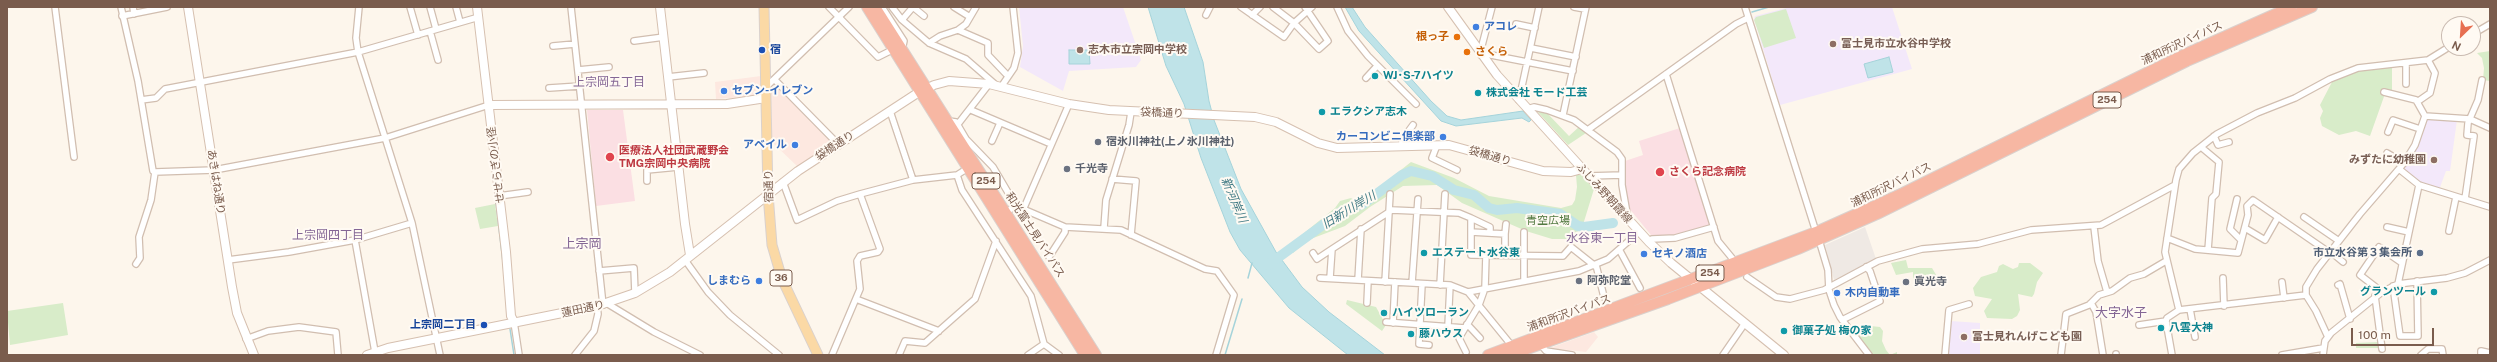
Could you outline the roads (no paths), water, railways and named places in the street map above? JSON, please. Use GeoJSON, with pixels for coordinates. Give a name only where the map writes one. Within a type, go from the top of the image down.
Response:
{"type":"FeatureCollection","features":[{"type":"Feature","properties":{"kind":"highway","name":"和光富士見バイパス"},"geometry":{"type":"LineString","coordinates":[[867,7],[923,91],[968,168],[1085,355]]}},
{"type":"Feature","properties":{"kind":"highway","name":"和光富士見バイパス"},"geometry":{"type":"LineString","coordinates":[[875,7],[897,50]]}},
{"type":"Feature","properties":{"kind":"highway","name":"浦和所沢バイパス"},"geometry":{"type":"LineString","coordinates":[[1817,236],[2183,55],[2291,7]]}},
{"type":"Feature","properties":{"kind":"highway","name":"浦和所沢バイパス"},"geometry":{"type":"LineString","coordinates":[[1488,355],[1515,353],[1540,344],[1877,214],[2175,66],[2312,7]]}},
{"type":"Feature","properties":{"kind":"highway","name":"和光富士見バイパス"},"geometry":{"type":"LineString","coordinates":[[923,91],[953,123],[1014,226],[1096,355]]}},
{"type":"Feature","properties":{"kind":"highway"},"geometry":{"type":"LineString","coordinates":[[1014,226],[1050,271],[1102,355]]}},
{"type":"Feature","properties":{"kind":"highway"},"geometry":{"type":"LineString","coordinates":[[1030,266],[1034,279],[1081,355]]}},
{"type":"Feature","properties":{"kind":"highway","name":"浦和所沢バイパス"},"geometry":{"type":"LineString","coordinates":[[1515,353],[1697,283]]}},
{"type":"Feature","properties":{"kind":"main road","name":"宿通り"},"geometry":{"type":"LineString","coordinates":[[764,7],[770,230],[775,260],[782,279],[818,355]]}},
{"type":"Feature","properties":{"kind":"street"},"geometry":{"type":"LineString","coordinates":[[55,7],[74,157]]}},
{"type":"Feature","properties":{"kind":"street"},"geometry":{"type":"LineString","coordinates":[[121,7],[153,171],[155,172],[151,200],[139,238],[140,258],[136,264]]}},
{"type":"Feature","properties":{"kind":"street"},"geometry":{"type":"LineString","coordinates":[[133,7],[134,14]]}},
{"type":"Feature","properties":{"kind":"street"},"geometry":{"type":"LineString","coordinates":[[122,16],[167,7]]}},
{"type":"Feature","properties":{"kind":"street","name":"あきはね通り"},"geometry":{"type":"LineString","coordinates":[[188,7],[237,313],[246,339],[254,355]]}},
{"type":"Feature","properties":{"kind":"street"},"geometry":{"type":"LineString","coordinates":[[359,7],[356,38],[358,52],[412,223],[440,355]]}},
{"type":"Feature","properties":{"kind":"street"},"geometry":{"type":"LineString","coordinates":[[410,7],[418,35]]}},
{"type":"Feature","properties":{"kind":"street"},"geometry":{"type":"LineString","coordinates":[[430,7],[438,60]]}},
{"type":"Feature","properties":{"kind":"street"},"geometry":{"type":"LineString","coordinates":[[456,7],[460,22]]}},
{"type":"Feature","properties":{"kind":"street","name":"せせらぎの小径"},"geometry":{"type":"LineString","coordinates":[[477,7],[476,18],[489,105],[511,316],[514,322]]}},
{"type":"Feature","properties":{"kind":"street"},"geometry":{"type":"LineString","coordinates":[[571,7],[602,305],[594,331],[575,355]]}},
{"type":"Feature","properties":{"kind":"street"},"geometry":{"type":"LineString","coordinates":[[660,7],[688,258],[708,292],[730,314],[779,355]]}},
{"type":"Feature","properties":{"kind":"street"},"geometry":{"type":"LineString","coordinates":[[828,7],[878,57],[897,50],[904,41],[882,7]]}},
{"type":"Feature","properties":{"kind":"street"},"geometry":{"type":"LineString","coordinates":[[155,172],[214,170],[385,138],[489,105],[671,101],[727,104],[766,91],[778,82],[840,19],[849,7]]}},
{"type":"Feature","properties":{"kind":"street"},"geometry":{"type":"LineString","coordinates":[[892,7],[902,20],[929,43],[966,60],[995,85]]}},
{"type":"Feature","properties":{"kind":"street"},"geometry":{"type":"LineString","coordinates":[[902,20],[913,7],[924,16]]}},
{"type":"Feature","properties":{"kind":"street"},"geometry":{"type":"LineString","coordinates":[[929,43],[940,36],[958,30],[966,24],[976,7]]}},
{"type":"Feature","properties":{"kind":"street"},"geometry":{"type":"LineString","coordinates":[[1013,7],[1018,53],[1014,68],[1008,76],[995,85],[971,110],[953,123],[993,168],[1016,206],[1023,210],[1065,226],[1121,230],[1199,266],[1217,271],[1234,295],[1216,355]]}},
{"type":"Feature","properties":{"kind":"street"},"geometry":{"type":"LineString","coordinates":[[1206,15],[1210,7]]}},
{"type":"Feature","properties":{"kind":"street"},"geometry":{"type":"LineString","coordinates":[[1241,7],[1284,37],[1294,22],[1308,8],[1328,41],[1319,49],[1294,22],[1273,7]]}},
{"type":"Feature","properties":{"kind":"street"},"geometry":{"type":"LineString","coordinates":[[1252,15],[1260,7]]}},
{"type":"Feature","properties":{"kind":"street"},"geometry":{"type":"LineString","coordinates":[[1337,7],[1353,38],[1377,66],[1416,104]]}},
{"type":"Feature","properties":{"kind":"street","name":"ふじみ野朝霞線"},"geometry":{"type":"LineString","coordinates":[[1448,7],[1481,54],[1519,100],[1649,242],[1784,355]]}},
{"type":"Feature","properties":{"kind":"street"},"geometry":{"type":"LineString","coordinates":[[1492,7],[1481,54],[1572,71]]}},
{"type":"Feature","properties":{"kind":"street"},"geometry":{"type":"LineString","coordinates":[[1519,100],[1539,7]]}},
{"type":"Feature","properties":{"kind":"street"},"geometry":{"type":"LineString","coordinates":[[1563,115],[1585,8],[1574,7]]}},
{"type":"Feature","properties":{"kind":"street"},"geometry":{"type":"LineString","coordinates":[[958,8],[970,17]]}},
{"type":"Feature","properties":{"kind":"street"},"geometry":{"type":"LineString","coordinates":[[1590,129],[1736,24],[1747,13],[1828,270],[1828,288],[1834,305],[1842,320],[1869,355]]}},
{"type":"Feature","properties":{"kind":"street"},"geometry":{"type":"LineString","coordinates":[[140,100],[156,98],[165,89],[358,52],[476,18]]}},
{"type":"Feature","properties":{"kind":"street"},"geometry":{"type":"LineString","coordinates":[[1516,24],[1535,28]]}},
{"type":"Feature","properties":{"kind":"street"},"geometry":{"type":"LineString","coordinates":[[2481,29],[2490,24]]}},
{"type":"Feature","properties":{"kind":"street"},"geometry":{"type":"LineString","coordinates":[[958,30],[988,43],[988,55],[1008,76]]}},
{"type":"Feature","properties":{"kind":"street"},"geometry":{"type":"LineString","coordinates":[[634,41],[664,37]]}},
{"type":"Feature","properties":{"kind":"street"},"geometry":{"type":"LineString","coordinates":[[553,46],[575,44]]}},
{"type":"Feature","properties":{"kind":"street"},"geometry":{"type":"LineString","coordinates":[[1531,48],[1576,57]]}},
{"type":"Feature","properties":{"kind":"street"},"geometry":{"type":"LineString","coordinates":[[2179,310],[2166,261],[2167,238],[2175,185],[2179,170],[2201,147],[2214,136],[2258,112],[2358,68],[2406,64],[2428,60],[2441,52]]}},
{"type":"Feature","properties":{"kind":"street"},"geometry":{"type":"LineString","coordinates":[[2417,102],[2430,93],[2435,73],[2428,60]]}},
{"type":"Feature","properties":{"kind":"street"},"geometry":{"type":"LineString","coordinates":[[2406,64],[2406,84]]}},
{"type":"Feature","properties":{"kind":"street"},"geometry":{"type":"LineString","coordinates":[[1366,78],[1377,66]]}},
{"type":"Feature","properties":{"kind":"street"},"geometry":{"type":"LineString","coordinates":[[578,70],[609,67]]}},
{"type":"Feature","properties":{"kind":"street"},"geometry":{"type":"LineString","coordinates":[[668,77],[704,72]]}},
{"type":"Feature","properties":{"kind":"street"},"geometry":{"type":"LineString","coordinates":[[1666,74],[1718,241],[1732,258]]}},
{"type":"Feature","properties":{"kind":"street"},"geometry":{"type":"LineString","coordinates":[[2465,200],[2474,136],[2466,135],[2470,119],[2478,100],[2482,80]]}},
{"type":"Feature","properties":{"kind":"street","name":"袋橋通り"},"geometry":{"type":"LineString","coordinates":[[768,194],[838,144],[890,111],[923,91],[949,81],[995,85],[1069,104],[1131,112],[1265,119],[1318,143],[1337,148],[1437,145],[1458,147],[1543,170],[1571,172],[1582,169]]}},
{"type":"Feature","properties":{"kind":"street"},"geometry":{"type":"LineString","coordinates":[[778,82],[838,144]]}},
{"type":"Feature","properties":{"kind":"street"},"geometry":{"type":"LineString","coordinates":[[549,88],[580,86]]}},
{"type":"Feature","properties":{"kind":"street"},"geometry":{"type":"LineString","coordinates":[[2328,337],[2316,311],[2306,295],[2310,281],[2330,252],[2404,163],[2414,147],[2425,116],[2417,102],[2409,97],[2384,92]]}},
{"type":"Feature","properties":{"kind":"street"},"geometry":{"type":"LineString","coordinates":[[1023,210],[1069,104]]}},
{"type":"Feature","properties":{"kind":"street"},"geometry":{"type":"LineString","coordinates":[[1527,109],[1534,107],[1563,115],[1590,129],[1621,155],[1628,219]]}},
{"type":"Feature","properties":{"kind":"street"},"geometry":{"type":"LineString","coordinates":[[971,110],[1051,144]]}},
{"type":"Feature","properties":{"kind":"street"},"geometry":{"type":"LineString","coordinates":[[890,111],[913,180]]}},
{"type":"Feature","properties":{"kind":"street"},"geometry":{"type":"LineString","coordinates":[[1104,228],[1106,200],[1130,125],[1131,112]]}},
{"type":"Feature","properties":{"kind":"street"},"geometry":{"type":"LineString","coordinates":[[2425,116],[2470,119],[2490,128]]}},
{"type":"Feature","properties":{"kind":"street"},"geometry":{"type":"LineString","coordinates":[[2388,132],[2393,120],[2420,130]]}},
{"type":"Feature","properties":{"kind":"street"},"geometry":{"type":"LineString","coordinates":[[992,141],[1000,123]]}},
{"type":"Feature","properties":{"kind":"street"},"geometry":{"type":"LineString","coordinates":[[1402,147],[1402,140],[1414,125]]}},
{"type":"Feature","properties":{"kind":"street"},"geometry":{"type":"LineString","coordinates":[[2214,136],[2218,145],[2229,142]]}},
{"type":"Feature","properties":{"kind":"street"},"geometry":{"type":"LineString","coordinates":[[1437,145],[1432,158],[1457,170]]}},
{"type":"Feature","properties":{"kind":"street"},"geometry":{"type":"LineString","coordinates":[[2201,147],[2219,162],[2216,194],[2212,198],[2209,221],[2208,250]]}},
{"type":"Feature","properties":{"kind":"street"},"geometry":{"type":"LineString","coordinates":[[2387,153],[2404,163]]}},
{"type":"Feature","properties":{"kind":"street"},"geometry":{"type":"LineString","coordinates":[[647,181],[647,170],[678,167]]}},
{"type":"Feature","properties":{"kind":"street"},"geometry":{"type":"LineString","coordinates":[[783,182],[797,220],[837,202],[860,194],[913,180],[956,175],[968,168]]}},
{"type":"Feature","properties":{"kind":"street"},"geometry":{"type":"LineString","coordinates":[[2399,169],[2419,185],[2490,207]]}},
{"type":"Feature","properties":{"kind":"street"},"geometry":{"type":"LineString","coordinates":[[956,175],[962,190],[1031,296],[1044,344],[1056,354]]}},
{"type":"Feature","properties":{"kind":"street"},"geometry":{"type":"LineString","coordinates":[[1588,176],[1622,175]]}},
{"type":"Feature","properties":{"kind":"street"},"geometry":{"type":"LineString","coordinates":[[1112,179],[1136,181],[1132,235]]}},
{"type":"Feature","properties":{"kind":"street"},"geometry":{"type":"LineString","coordinates":[[1747,277],[1776,297],[1786,299],[1828,288],[1866,267],[1893,256],[1922,249],[1978,244],[2031,230],[2094,227],[2110,222],[2175,185]]}},
{"type":"Feature","properties":{"kind":"street"},"geometry":{"type":"LineString","coordinates":[[2416,281],[2418,336],[2400,336],[2396,285],[2419,185]]}},
{"type":"Feature","properties":{"kind":"street"},"geometry":{"type":"LineString","coordinates":[[499,196],[528,192]]}},
{"type":"Feature","properties":{"kind":"street","name":"蓮田通り"},"geometry":{"type":"LineString","coordinates":[[371,354],[436,338],[602,305],[635,293],[661,278],[688,258],[768,194]]}},
{"type":"Feature","properties":{"kind":"street"},"geometry":{"type":"LineString","coordinates":[[832,355],[860,289],[857,261],[860,256],[878,252],[880,249],[860,194]]}},
{"type":"Feature","properties":{"kind":"street"},"geometry":{"type":"LineString","coordinates":[[1385,282],[1390,194]]}},
{"type":"Feature","properties":{"kind":"street"},"geometry":{"type":"LineString","coordinates":[[1440,285],[1445,194]]}},
{"type":"Feature","properties":{"kind":"street"},"geometry":{"type":"LineString","coordinates":[[2449,232],[2456,197]]}},
{"type":"Feature","properties":{"kind":"street"},"geometry":{"type":"LineString","coordinates":[[1412,283],[1418,199]]}},
{"type":"Feature","properties":{"kind":"street"},"geometry":{"type":"LineString","coordinates":[[2237,199],[2230,229],[2241,240]]}},
{"type":"Feature","properties":{"kind":"street"},"geometry":{"type":"LineString","coordinates":[[2167,238],[2195,249],[2238,253],[2245,228],[2247,206],[2251,200],[2343,262]]}},
{"type":"Feature","properties":{"kind":"street"},"geometry":{"type":"LineString","coordinates":[[1006,212],[1016,206]]}},
{"type":"Feature","properties":{"kind":"street"},"geometry":{"type":"LineString","coordinates":[[1313,253],[1317,259],[1389,210],[1459,213],[1490,227],[1490,233]]}},
{"type":"Feature","properties":{"kind":"street"},"geometry":{"type":"LineString","coordinates":[[2245,228],[2265,240],[2278,217]]}},
{"type":"Feature","properties":{"kind":"street"},"geometry":{"type":"LineString","coordinates":[[2304,217],[2339,241]]}},
{"type":"Feature","properties":{"kind":"street"},"geometry":{"type":"LineString","coordinates":[[1471,218],[1471,255],[1563,256],[1572,247],[1596,265],[1604,297]]}},
{"type":"Feature","properties":{"kind":"street"},"geometry":{"type":"LineString","coordinates":[[228,260],[289,252],[355,240],[412,223]]}},
{"type":"Feature","properties":{"kind":"street"},"geometry":{"type":"LineString","coordinates":[[1505,255],[1506,224]]}},
{"type":"Feature","properties":{"kind":"street"},"geometry":{"type":"LineString","coordinates":[[1049,257],[1065,232],[1065,226]]}},
{"type":"Feature","properties":{"kind":"street"},"geometry":{"type":"LineString","coordinates":[[1649,242],[1652,239],[1675,238],[1714,227]]}},
{"type":"Feature","properties":{"kind":"street"},"geometry":{"type":"LineString","coordinates":[[2094,227],[2098,262],[2107,292]]}},
{"type":"Feature","properties":{"kind":"street"},"geometry":{"type":"LineString","coordinates":[[2387,227],[2409,232]]}},
{"type":"Feature","properties":{"kind":"street"},"geometry":{"type":"LineString","coordinates":[[1358,280],[1361,229]]}},
{"type":"Feature","properties":{"kind":"street"},"geometry":{"type":"LineString","coordinates":[[1471,232],[1505,234]]}},
{"type":"Feature","properties":{"kind":"street"},"geometry":{"type":"LineString","coordinates":[[1524,232],[1524,281]]}},
{"type":"Feature","properties":{"kind":"street"},"geometry":{"type":"LineString","coordinates":[[1468,292],[1570,274],[1596,265],[1620,251],[1640,232]]}},
{"type":"Feature","properties":{"kind":"street"},"geometry":{"type":"LineString","coordinates":[[355,240],[371,354]]}},
{"type":"Feature","properties":{"kind":"street"},"geometry":{"type":"LineString","coordinates":[[899,355],[905,341],[925,343],[975,299],[996,241]]}},
{"type":"Feature","properties":{"kind":"street"},"geometry":{"type":"LineString","coordinates":[[2382,292],[2360,275],[2379,247],[2402,263]]}},
{"type":"Feature","properties":{"kind":"street"},"geometry":{"type":"LineString","coordinates":[[1330,278],[1332,249]]}},
{"type":"Feature","properties":{"kind":"street"},"geometry":{"type":"LineString","coordinates":[[1620,251],[1640,288]]}},
{"type":"Feature","properties":{"kind":"street"},"geometry":{"type":"LineString","coordinates":[[1466,352],[1459,341],[1466,326],[1480,305],[1485,288],[1486,255]]}},
{"type":"Feature","properties":{"kind":"street"},"geometry":{"type":"LineString","coordinates":[[2323,355],[2323,348],[2328,337],[2382,292],[2396,285],[2416,281],[2447,278],[2466,272],[2490,260]]}},
{"type":"Feature","properties":{"kind":"street"},"geometry":{"type":"LineString","coordinates":[[2061,355],[2066,314],[2091,303],[2107,292],[2166,261]]}},
{"type":"Feature","properties":{"kind":"street"},"geometry":{"type":"LineString","coordinates":[[1842,320],[1880,301],[1870,270],[1866,267]]}},
{"type":"Feature","properties":{"kind":"street"},"geometry":{"type":"LineString","coordinates":[[599,272],[634,268],[635,293]]}},
{"type":"Feature","properties":{"kind":"street"},"geometry":{"type":"LineString","coordinates":[[1320,278],[1450,285],[1468,292],[1480,305],[1515,353]]}},
{"type":"Feature","properties":{"kind":"street"},"geometry":{"type":"LineString","coordinates":[[2223,278],[2224,306]]}},
{"type":"Feature","properties":{"kind":"street"},"geometry":{"type":"LineString","coordinates":[[1367,302],[1368,281]]}},
{"type":"Feature","properties":{"kind":"street"},"geometry":{"type":"LineString","coordinates":[[1393,323],[1395,282]]}},
{"type":"Feature","properties":{"kind":"street"},"geometry":{"type":"LineString","coordinates":[[2282,282],[2284,298]]}},
{"type":"Feature","properties":{"kind":"street"},"geometry":{"type":"LineString","coordinates":[[1422,284],[1419,344],[1429,345]]}},
{"type":"Feature","properties":{"kind":"street"},"geometry":{"type":"LineString","coordinates":[[2338,285],[2340,284],[2350,319]]}},
{"type":"Feature","properties":{"kind":"street"},"geometry":{"type":"LineString","coordinates":[[1448,326],[1450,285]]}},
{"type":"Feature","properties":{"kind":"street"},"geometry":{"type":"LineString","coordinates":[[2139,325],[2166,321],[2167,318],[2179,310],[2224,306],[2306,295]]}},
{"type":"Feature","properties":{"kind":"street"},"geometry":{"type":"LineString","coordinates":[[2376,296],[2382,349]]}},
{"type":"Feature","properties":{"kind":"street"},"geometry":{"type":"LineString","coordinates":[[856,299],[939,331]]}},
{"type":"Feature","properties":{"kind":"street"},"geometry":{"type":"LineString","coordinates":[[2091,303],[2097,318],[2103,355]]}},
{"type":"Feature","properties":{"kind":"street"},"geometry":{"type":"LineString","coordinates":[[1945,355],[1949,310],[1969,304]]}},
{"type":"Feature","properties":{"kind":"street"},"geometry":{"type":"LineString","coordinates":[[602,305],[700,355]]}},
{"type":"Feature","properties":{"kind":"street"},"geometry":{"type":"LineString","coordinates":[[2190,309],[2195,337]]}},
{"type":"Feature","properties":{"kind":"street"},"geometry":{"type":"LineString","coordinates":[[2166,321],[2172,355]]}},
{"type":"Feature","properties":{"kind":"street"},"geometry":{"type":"LineString","coordinates":[[514,322],[519,355]]}},
{"type":"Feature","properties":{"kind":"street"},"geometry":{"type":"LineString","coordinates":[[1386,322],[1466,326],[1480,338]]}},
{"type":"Feature","properties":{"kind":"street"},"geometry":{"type":"LineString","coordinates":[[1723,355],[1745,322]]}},
{"type":"Feature","properties":{"kind":"street"},"geometry":{"type":"LineString","coordinates":[[246,339],[268,331],[299,327],[336,332],[338,355]]}},
{"type":"Feature","properties":{"kind":"street"},"geometry":{"type":"LineString","coordinates":[[1028,355],[1044,344]]}},
{"type":"Feature","properties":{"kind":"street"},"geometry":{"type":"LineString","coordinates":[[1540,344],[1546,351],[1572,355]]}},
{"type":"Feature","properties":{"kind":"street"},"geometry":{"type":"LineString","coordinates":[[2282,355],[2323,348]]}},
{"type":"Feature","properties":{"kind":"street"},"geometry":{"type":"LineString","coordinates":[[2421,355],[2428,349],[2442,349],[2443,355]]}},
{"type":"Feature","properties":{"kind":"street"},"geometry":{"type":"LineString","coordinates":[[2481,355],[2481,351],[2490,353]]}},
{"type":"Feature","properties":{"kind":"water","name":"新河岸川"},"geometry":{"type":"Polygon","coordinates":[[[1148,7],[1184,7],[1203,62],[1209,101],[1214,120],[1241,189],[1276,252],[1302,287],[1329,312],[1385,355],[1348,355],[1289,308],[1240,250],[1230,232],[1201,158],[1184,104],[1166,66],[1148,7]]]}},
{"type":"Feature","properties":{"kind":"water"},"geometry":{"type":"Polygon","coordinates":[[[1345,7],[1352,7],[1365,27],[1431,101],[1447,116],[1461,120],[1523,111],[1531,120],[1529,122],[1522,118],[1456,126],[1441,121],[1359,31],[1345,7]]]}},
{"type":"Feature","properties":{"kind":"water"},"geometry":{"type":"Polygon","coordinates":[[[1069,50],[1089,50],[1090,64],[1069,64],[1069,50]]]}},
{"type":"Feature","properties":{"kind":"water"},"geometry":{"type":"Polygon","coordinates":[[[1889,57],[1893,72],[1868,78],[1864,64],[1889,57]]]}},
{"type":"Feature","properties":{"kind":"waterway"},"geometry":{"type":"LineString","coordinates":[[1752,12],[1769,7]]}},
{"type":"Feature","properties":{"kind":"waterway","name":"旧新川岸川"},"geometry":{"type":"LineString","coordinates":[[1268,265],[1342,211],[1363,204],[1402,175],[1411,171],[1432,176],[1454,190],[1474,195],[1489,208],[1497,210],[1517,208],[1560,214],[1578,226],[1584,227],[1613,223]]}},
{"type":"Feature","properties":{"kind":"waterway"},"geometry":{"type":"LineString","coordinates":[[495,194],[504,271]]}},
{"type":"Feature","properties":{"kind":"waterway"},"geometry":{"type":"LineString","coordinates":[[1248,278],[1252,263]]}},
{"type":"Feature","properties":{"kind":"waterway"},"geometry":{"type":"LineString","coordinates":[[1225,355],[1242,299]]}},
{"type":"Feature","properties":{"kind":"waterway"},"geometry":{"type":"LineString","coordinates":[[510,329],[514,355]]}},
{"type":"Feature","properties":{"kind":"place","name":"アコレ"},"geometry":{"type":"Point","coordinates":[1476,27]}},
{"type":"Feature","properties":{"kind":"place","name":"根っ子"},"geometry":{"type":"Point","coordinates":[1457,37]}},
{"type":"Feature","properties":{"kind":"place","name":"富士見市立水谷中学校"},"geometry":{"type":"Point","coordinates":[1833,44]}},
{"type":"Feature","properties":{"kind":"place","name":"宿"},"geometry":{"type":"Point","coordinates":[762,50]}},
{"type":"Feature","properties":{"kind":"place","name":"志木市立宗岡中学校"},"geometry":{"type":"Point","coordinates":[1080,50]}},
{"type":"Feature","properties":{"kind":"place","name":"さくら"},"geometry":{"type":"Point","coordinates":[1467,52]}},
{"type":"Feature","properties":{"kind":"place","name":"WJ･S-7ハイツ"},"geometry":{"type":"Point","coordinates":[1375,76]}},
{"type":"Feature","properties":{"kind":"place","name":"セブン-イレブン"},"geometry":{"type":"Point","coordinates":[724,91]}},
{"type":"Feature","properties":{"kind":"place","name":"株式会社 モード工芸"},"geometry":{"type":"Point","coordinates":[1478,93]}},
{"type":"Feature","properties":{"kind":"place","name":"エラクシア志木"},"geometry":{"type":"Point","coordinates":[1322,112]}},
{"type":"Feature","properties":{"kind":"place","name":"カーコンビニ倶楽部"},"geometry":{"type":"Point","coordinates":[1443,137]}},
{"type":"Feature","properties":{"kind":"place","name":"宿氷川神社(上ノ氷川神社)"},"geometry":{"type":"Point","coordinates":[1098,142]}},
{"type":"Feature","properties":{"kind":"place","name":"アベイル"},"geometry":{"type":"Point","coordinates":[795,145]}},
{"type":"Feature","properties":{"kind":"place","name":"医療法人社団武蔵野会 TMG宗岡中央病院"},"geometry":{"type":"Point","coordinates":[610,157]}},
{"type":"Feature","properties":{"kind":"place","name":"みずたに幼稚園"},"geometry":{"type":"Point","coordinates":[2434,160]}},
{"type":"Feature","properties":{"kind":"place","name":"千光寺"},"geometry":{"type":"Point","coordinates":[1067,169]}},
{"type":"Feature","properties":{"kind":"place","name":"さくら記念病院"},"geometry":{"type":"Point","coordinates":[1660,172]}},
{"type":"Feature","properties":{"kind":"place","name":"エステート水谷東"},"geometry":{"type":"Point","coordinates":[1424,253]}},
{"type":"Feature","properties":{"kind":"place","name":"市立水谷第３集会所"},"geometry":{"type":"Point","coordinates":[2420,253]}},
{"type":"Feature","properties":{"kind":"place","name":"セキノ酒店"},"geometry":{"type":"Point","coordinates":[1644,254]}},
{"type":"Feature","properties":{"kind":"place","name":"しまむら"},"geometry":{"type":"Point","coordinates":[759,281]}},
{"type":"Feature","properties":{"kind":"place","name":"阿弥陀堂"},"geometry":{"type":"Point","coordinates":[1579,281]}},
{"type":"Feature","properties":{"kind":"place","name":"眞光寺"},"geometry":{"type":"Point","coordinates":[1906,282]}},
{"type":"Feature","properties":{"kind":"place","name":"グランツール"},"geometry":{"type":"Point","coordinates":[2434,292]}},
{"type":"Feature","properties":{"kind":"place","name":"木内自動車"},"geometry":{"type":"Point","coordinates":[1837,293]}},
{"type":"Feature","properties":{"kind":"place","name":"ハイツローラン"},"geometry":{"type":"Point","coordinates":[1384,313]}},
{"type":"Feature","properties":{"kind":"place","name":"上宗岡二丁目"},"geometry":{"type":"Point","coordinates":[484,325]}},
{"type":"Feature","properties":{"kind":"place","name":"八雲大神"},"geometry":{"type":"Point","coordinates":[2161,328]}},
{"type":"Feature","properties":{"kind":"place","name":"御菓子処 梅の家"},"geometry":{"type":"Point","coordinates":[1784,331]}},
{"type":"Feature","properties":{"kind":"place","name":"藤ハウス"},"geometry":{"type":"Point","coordinates":[1411,334]}},
{"type":"Feature","properties":{"kind":"place","name":"富士見れんげこども園"},"geometry":{"type":"Point","coordinates":[1964,337]}},
{"type":"Feature","properties":{"kind":"district","name":"上宗岡五丁目"},"geometry":{"type":"Point","coordinates":[609,82]}},
{"type":"Feature","properties":{"kind":"district","name":"上宗岡四丁目"},"geometry":{"type":"Point","coordinates":[328,235]}},
{"type":"Feature","properties":{"kind":"district","name":"水谷東一丁目"},"geometry":{"type":"Point","coordinates":[1602,238]}},
{"type":"Feature","properties":{"kind":"district","name":"上宗岡"},"geometry":{"type":"Point","coordinates":[582,244]}},
{"type":"Feature","properties":{"kind":"district","name":"大字水子"},"geometry":{"type":"Point","coordinates":[2121,313]}},
{"type":"Feature","properties":{"kind":"park label","name":"青空広場"},"geometry":{"type":"Point","coordinates":[1548,221]}}]}
